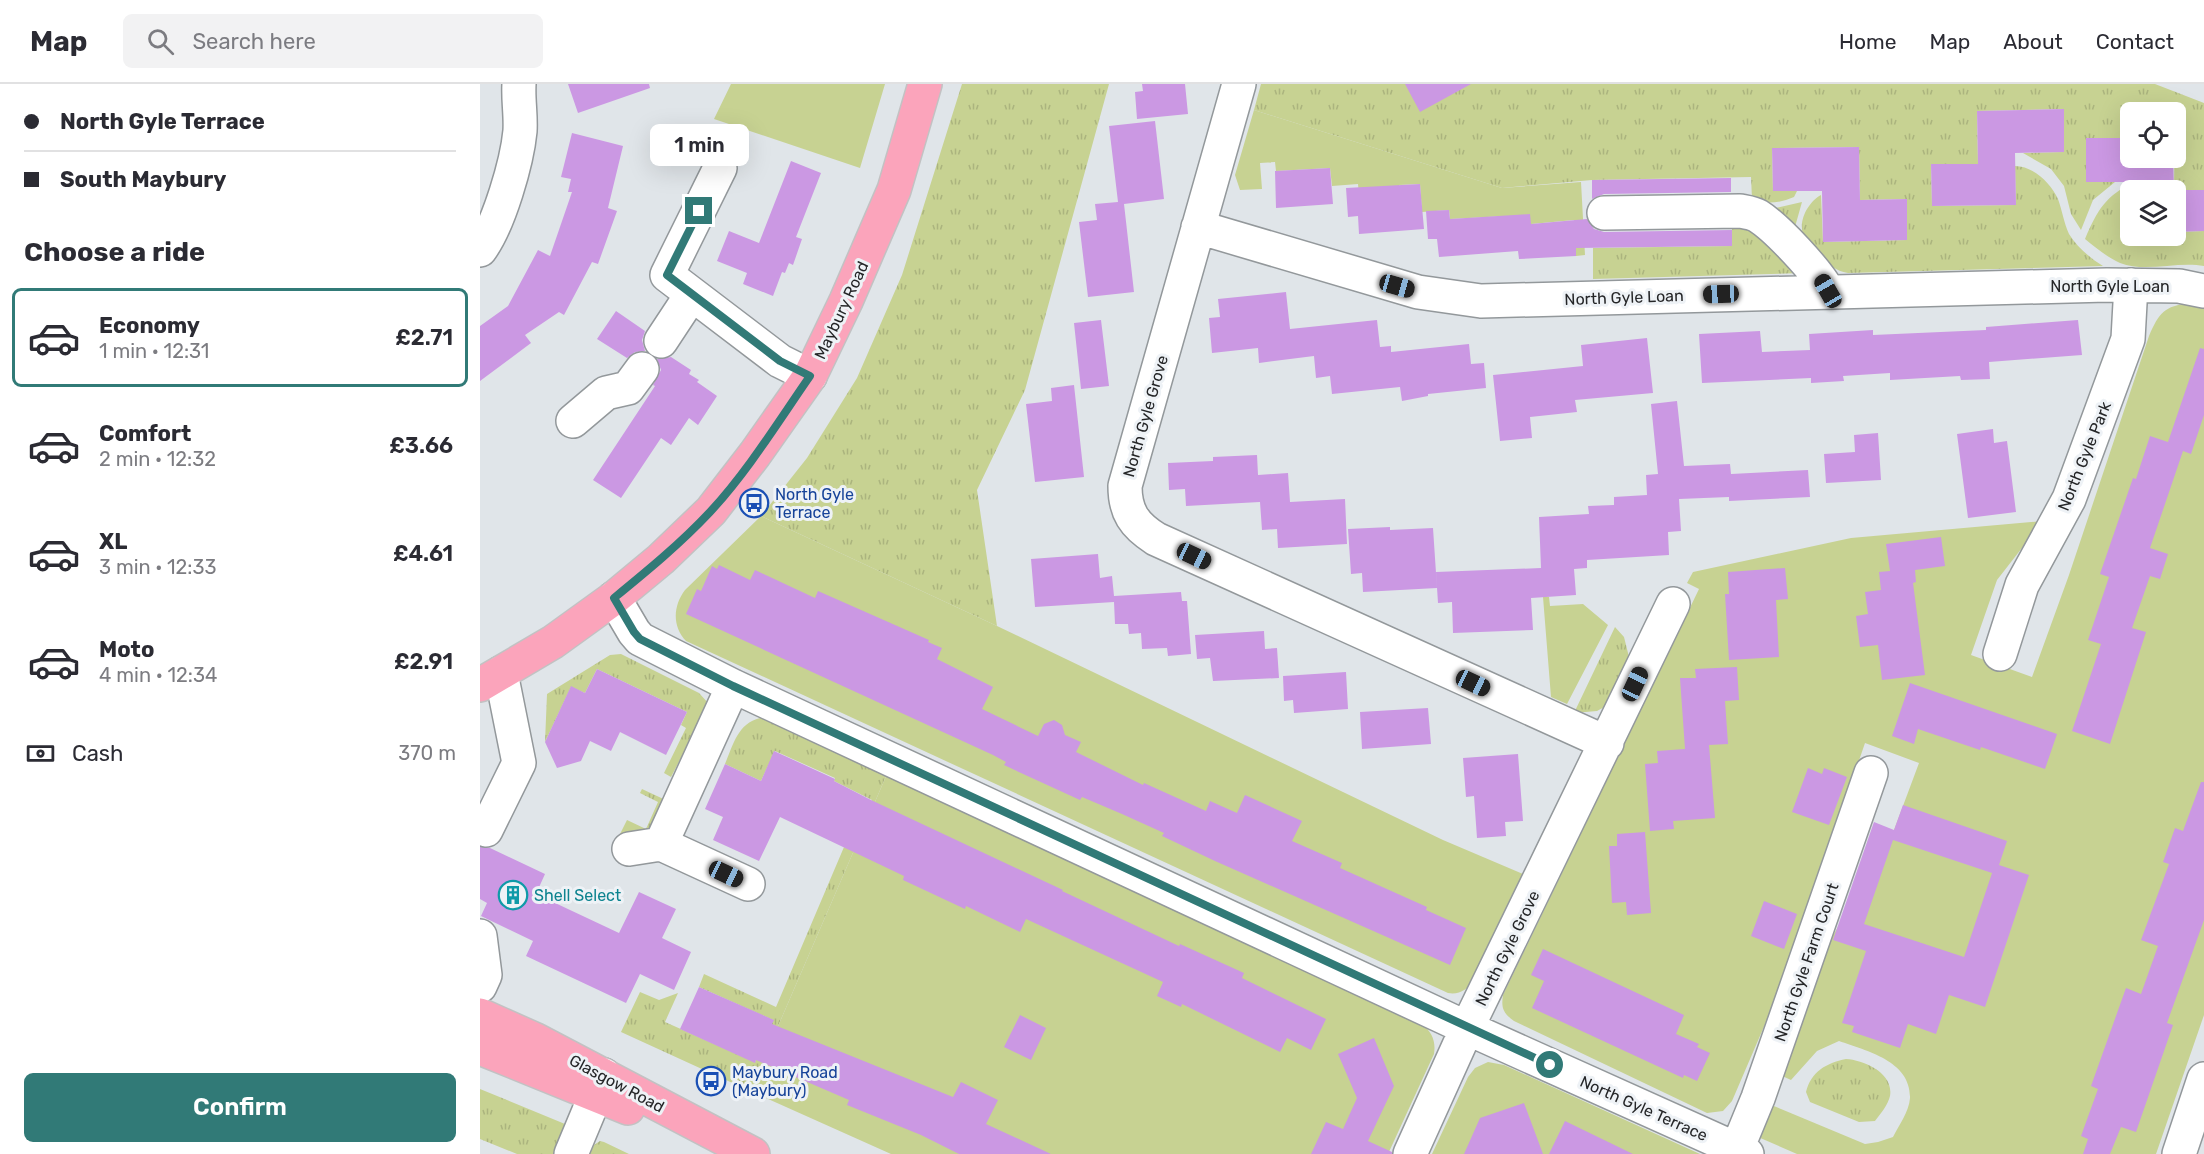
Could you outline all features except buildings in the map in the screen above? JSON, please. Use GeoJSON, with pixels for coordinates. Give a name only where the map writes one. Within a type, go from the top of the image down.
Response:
{"type":"FeatureCollection","features":[{"type":"Feature","properties":{"kind":"main road","name":"Maybury Road"},"geometry":{"type":"LineString","coordinates":[[490,679],[553,642],[614,598],[661,559],[711,511],[755,454],[810,376],[856,280],[894,190],[925,84]]}},
{"type":"Feature","properties":{"kind":"main road","name":"Glasgow Road"},"geometry":{"type":"LineString","coordinates":[[480,1015],[536,1040],[600,1086]]}},
{"type":"Feature","properties":{"kind":"main road","name":"Glasgow Road"},"geometry":{"type":"LineString","coordinates":[[480,1048],[600,1086],[751,1154]]}},
{"type":"Feature","properties":{"kind":"street"},"geometry":{"type":"LineString","coordinates":[[480,250],[489,238],[500,210],[520,133],[519,84]]}},
{"type":"Feature","properties":{"kind":"street","name":"North Gyle Grove"},"geometry":{"type":"LineString","coordinates":[[1239,84],[1125,486],[1125,504],[1142,530],[1156,539],[1607,743]]}},
{"type":"Feature","properties":{"kind":"street"},"geometry":{"type":"LineString","coordinates":[[720,168],[667,275],[780,361],[810,376]]}},
{"type":"Feature","properties":{"kind":"street"},"geometry":{"type":"LineString","coordinates":[[1604,213],[1740,211],[1756,214],[1800,256],[1821,279],[1828,291]]}},
{"type":"Feature","properties":{"kind":"street","name":"North Gyle Loan"},"geometry":{"type":"LineString","coordinates":[[1198,227],[1418,292],[1480,301],[2131,285],[2179,286],[2204,291]]}},
{"type":"Feature","properties":{"kind":"street","name":"North Gyle Park"},"geometry":{"type":"LineString","coordinates":[[2000,654],[2022,585],[2069,499],[2128,339],[2131,285]]}},
{"type":"Feature","properties":{"kind":"street"},"geometry":{"type":"LineString","coordinates":[[661,341],[692,294]]}},
{"type":"Feature","properties":{"kind":"street"},"geometry":{"type":"LineString","coordinates":[[573,421],[606,393],[628,388],[642,369]]}},
{"type":"Feature","properties":{"kind":"street","name":"North Gyle Terrace"},"geometry":{"type":"LineString","coordinates":[[614,598],[640,639],[733,686],[1467,1028],[1742,1152]]}},
{"type":"Feature","properties":{"kind":"street","name":"North Gyle Grove"},"geometry":{"type":"LineString","coordinates":[[1410,1154],[1467,1028],[1673,603]]}},
{"type":"Feature","properties":{"kind":"street"},"geometry":{"type":"LineString","coordinates":[[482,833],[519,763],[490,679]]}},
{"type":"Feature","properties":{"kind":"street"},"geometry":{"type":"LineString","coordinates":[[661,844],[733,686]]}},
{"type":"Feature","properties":{"kind":"street","name":"North Gyle Farm Court"},"geometry":{"type":"LineString","coordinates":[[1742,1152],[1758,1098],[1871,773]]}},
{"type":"Feature","properties":{"kind":"street"},"geometry":{"type":"LineString","coordinates":[[629,849],[661,844],[748,884]]}},
{"type":"Feature","properties":{"kind":"street"},"geometry":{"type":"LineString","coordinates":[[480,936],[484,975],[480,986]]}},
{"type":"Feature","properties":{"kind":"street"},"geometry":{"type":"LineString","coordinates":[[2179,1154],[2204,1079]]}},
{"type":"Feature","properties":{"kind":"street"},"geometry":{"type":"LineString","coordinates":[[571,1154],[600,1086]]}},
{"type":"Feature","properties":{"kind":"green space"},"geometry":{"type":"Polygon","coordinates":[[[731,84],[885,84],[860,168],[714,119],[731,84]]]}},
{"type":"Feature","properties":{"kind":"green space"},"geometry":{"type":"Polygon","coordinates":[[[962,84],[1109,84],[1025,390],[977,490],[997,626],[761,516],[807,458],[857,378],[902,275],[962,84]]]}},
{"type":"Feature","properties":{"kind":"green space"},"geometry":{"type":"Polygon","coordinates":[[[1261,84],[2155,84],[2204,103],[2204,190],[2186,190],[2186,180],[2174,180],[2174,168],[2186,168],[2186,102],[2120,102],[2120,138],[2086,139],[2087,181],[2115,182],[2093,200],[2081,230],[2071,214],[2064,186],[2051,169],[2023,153],[2064,152],[2064,109],[1977,111],[1978,164],[1931,164],[1932,206],[2016,205],[2015,166],[2028,169],[2041,176],[2055,193],[2072,239],[2084,252],[2103,266],[1848,273],[1830,265],[1805,239],[1802,226],[1805,214],[1816,198],[1821,195],[1823,242],[1907,240],[1906,199],[1860,200],[1859,147],[1772,148],[1773,191],[1797,191],[1794,197],[1784,201],[1762,202],[1752,199],[1751,177],[1592,180],[1502,188],[1254,110],[1261,84]]]}},
{"type":"Feature","properties":{"kind":"green space"},"geometry":{"type":"Polygon","coordinates":[[[1254,110],[1502,188],[1581,182],[1585,255],[1576,256],[1574,220],[1531,224],[1506,216],[1450,219],[1449,210],[1422,212],[1420,184],[1399,185],[1399,194],[1359,196],[1358,184],[1332,186],[1330,168],[1276,171],[1275,162],[1260,163],[1262,189],[1240,190],[1235,175],[1254,110]]]}},
{"type":"Feature","properties":{"kind":"green space"},"geometry":{"type":"Polygon","coordinates":[[[2120,190],[2120,246],[2186,246],[2186,232],[2204,231],[2204,266],[2130,266],[2111,258],[2085,239],[2099,211],[2120,190]]]}},
{"type":"Feature","properties":{"kind":"green space"},"geometry":{"type":"Polygon","coordinates":[[[1802,202],[1793,234],[1771,209],[1802,202]]]}},
{"type":"Feature","properties":{"kind":"green space"},"geometry":{"type":"Polygon","coordinates":[[[1732,224],[1748,224],[1803,273],[1593,279],[1593,248],[1732,246],[1732,224]]]}},
{"type":"Feature","properties":{"kind":"green space"},"geometry":{"type":"Polygon","coordinates":[[[2190,303],[2204,308],[2204,1015],[2156,1154],[1797,1154],[1758,1137],[1769,1104],[1865,1144],[1878,1142],[1893,1137],[1909,1103],[1908,1085],[1895,1066],[1874,1054],[1839,1041],[1817,1051],[1791,1080],[1780,1075],[1831,939],[1894,830],[1919,763],[1865,743],[1784,980],[1732,1101],[1723,1111],[1707,1113],[1514,1021],[1507,1015],[1502,1003],[1503,995],[1699,589],[1687,583],[1693,572],[1851,538],[2043,521],[1997,580],[1971,655],[2032,677],[2069,575],[2149,336],[2164,312],[2174,306],[2190,303]]]}},
{"type":"Feature","properties":{"kind":"green space"},"geometry":{"type":"Polygon","coordinates":[[[761,516],[997,626],[1443,840],[1523,874],[1475,980],[1463,991],[1448,993],[686,641],[676,622],[676,609],[681,596],[761,516]]]}},
{"type":"Feature","properties":{"kind":"green space"},"geometry":{"type":"Polygon","coordinates":[[[1543,597],[1549,597],[1550,606],[1583,604],[1608,625],[1567,704],[1551,697],[1543,597]]]}},
{"type":"Feature","properties":{"kind":"green space"},"geometry":{"type":"Polygon","coordinates":[[[1615,627],[1624,637],[1630,661],[1608,705],[1597,711],[1574,713],[1615,627]]]}},
{"type":"Feature","properties":{"kind":"green space"},"geometry":{"type":"Polygon","coordinates":[[[621,654],[699,693],[709,704],[671,777],[664,773],[686,728],[681,725],[687,712],[597,669],[585,693],[571,687],[545,742],[547,694],[610,655],[621,654]]]}},
{"type":"Feature","properties":{"kind":"green space"},"geometry":{"type":"Polygon","coordinates":[[[760,718],[770,718],[887,774],[750,1091],[621,1032],[640,992],[659,1000],[678,993],[665,1022],[755,1062],[773,1020],[699,987],[704,974],[776,1007],[844,847],[849,849],[872,800],[834,781],[835,778],[775,751],[761,781],[725,764],[741,730],[760,718]]]}},
{"type":"Feature","properties":{"kind":"green space"},"geometry":{"type":"Polygon","coordinates":[[[887,774],[1422,1024],[1432,1037],[1434,1054],[1388,1154],[891,1154],[750,1091],[887,774]]]}},
{"type":"Feature","properties":{"kind":"green space"},"geometry":{"type":"Polygon","coordinates":[[[642,789],[672,803],[652,830],[616,842],[627,820],[646,829],[658,802],[640,793],[642,789]]]}},
{"type":"Feature","properties":{"kind":"green space"},"geometry":{"type":"Polygon","coordinates":[[[1846,1059],[1869,1065],[1883,1074],[1887,1081],[1890,1096],[1875,1121],[1859,1122],[1810,1102],[1806,1092],[1816,1074],[1832,1063],[1846,1059]]]}},
{"type":"Feature","properties":{"kind":"green space"},"geometry":{"type":"Polygon","coordinates":[[[1488,1062],[1504,1065],[1700,1154],[1432,1154],[1468,1077],[1475,1068],[1488,1062]]]}},
{"type":"Feature","properties":{"kind":"green space"},"geometry":{"type":"Polygon","coordinates":[[[480,1089],[565,1124],[569,1128],[563,1154],[517,1154],[480,1139],[480,1089]]]}},
{"type":"Feature","properties":{"kind":"green space"},"geometry":{"type":"Polygon","coordinates":[[[600,1141],[629,1154],[590,1154],[594,1145],[600,1141]]]}},
{"type":"Feature","properties":{"kind":"place","name":"North Gyle Terrace"},"geometry":{"type":"Point","coordinates":[754,503]}},
{"type":"Feature","properties":{"kind":"place","name":"Shell Select"},"geometry":{"type":"Point","coordinates":[513,895]}},
{"type":"Feature","properties":{"kind":"place","name":"Maybury Road (Maybury)"},"geometry":{"type":"Point","coordinates":[711,1081]}},
{"type":"Feature","properties":{"kind":"route"},"geometry":{"type":"LineString","coordinates":[[699,211],[667,275],[780,361],[810,376],[711,511],[661,559],[614,598],[640,639],[733,686],[1550,1065]]}}]}
